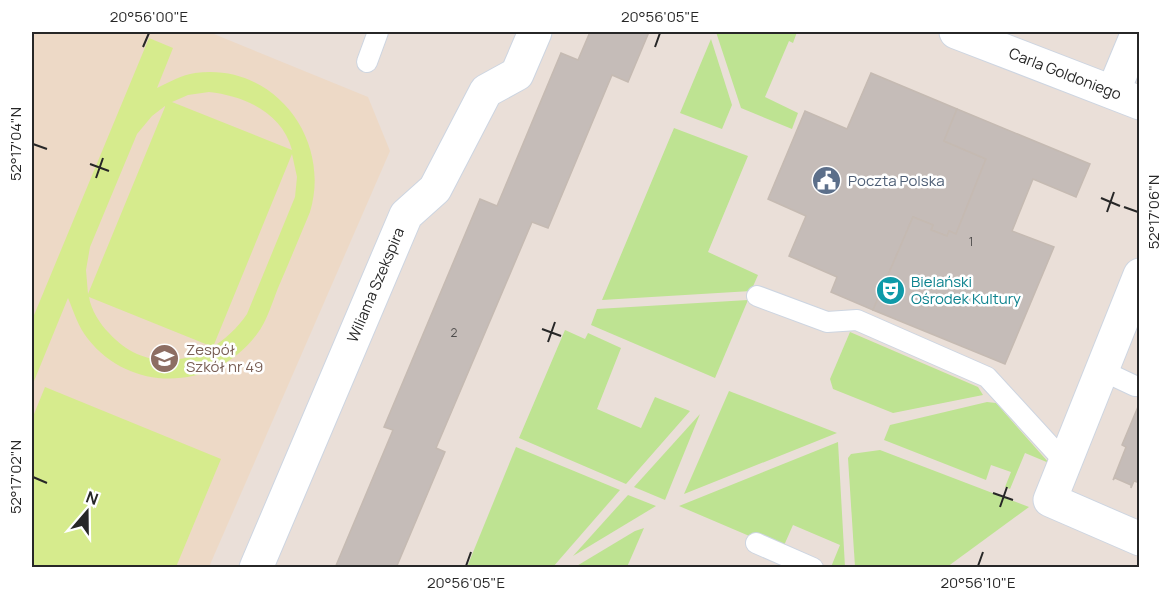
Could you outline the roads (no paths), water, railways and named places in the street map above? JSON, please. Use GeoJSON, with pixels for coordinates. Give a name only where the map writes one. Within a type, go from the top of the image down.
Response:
{"type":"FeatureCollection","features":[{"type":"Feature","properties":{"kind":"street","name":"Wiliama Szekspira"},"geometry":{"type":"LineString","coordinates":[[256,567],[406,215],[435,189],[486,91],[517,74],[535,32]]}},
{"type":"Feature","properties":{"kind":"street","name":"Carla Goldoniego"},"geometry":{"type":"LineString","coordinates":[[956,32],[1126,98]]}},
{"type":"Feature","properties":{"kind":"street"},"geometry":{"type":"LineString","coordinates":[[1126,98],[1138,32]]}},
{"type":"Feature","properties":{"kind":"street"},"geometry":{"type":"LineString","coordinates":[[1140,275],[1050,500],[1140,539]]}},
{"type":"Feature","properties":{"kind":"lane"},"geometry":{"type":"LineString","coordinates":[[367,62],[378,32]]}},
{"type":"Feature","properties":{"kind":"lane"},"geometry":{"type":"LineString","coordinates":[[757,296],[827,322],[856,320],[987,376],[1064,462]]}},
{"type":"Feature","properties":{"kind":"lane"},"geometry":{"type":"LineString","coordinates":[[1101,370],[1135,386]]}},
{"type":"Feature","properties":{"kind":"lane"},"geometry":{"type":"LineString","coordinates":[[756,543],[813,567]]}},
{"type":"Feature","properties":{"kind":"place","name":"Poczta Polska"},"geometry":{"type":"Point","coordinates":[827,181]}},
{"type":"Feature","properties":{"kind":"place","name":"Bielański Ośrodek Kultury"},"geometry":{"type":"Point","coordinates":[890,291]}},
{"type":"Feature","properties":{"kind":"place","name":"Zespół Szkół nr 49"},"geometry":{"type":"Point","coordinates":[165,359]}}]}
